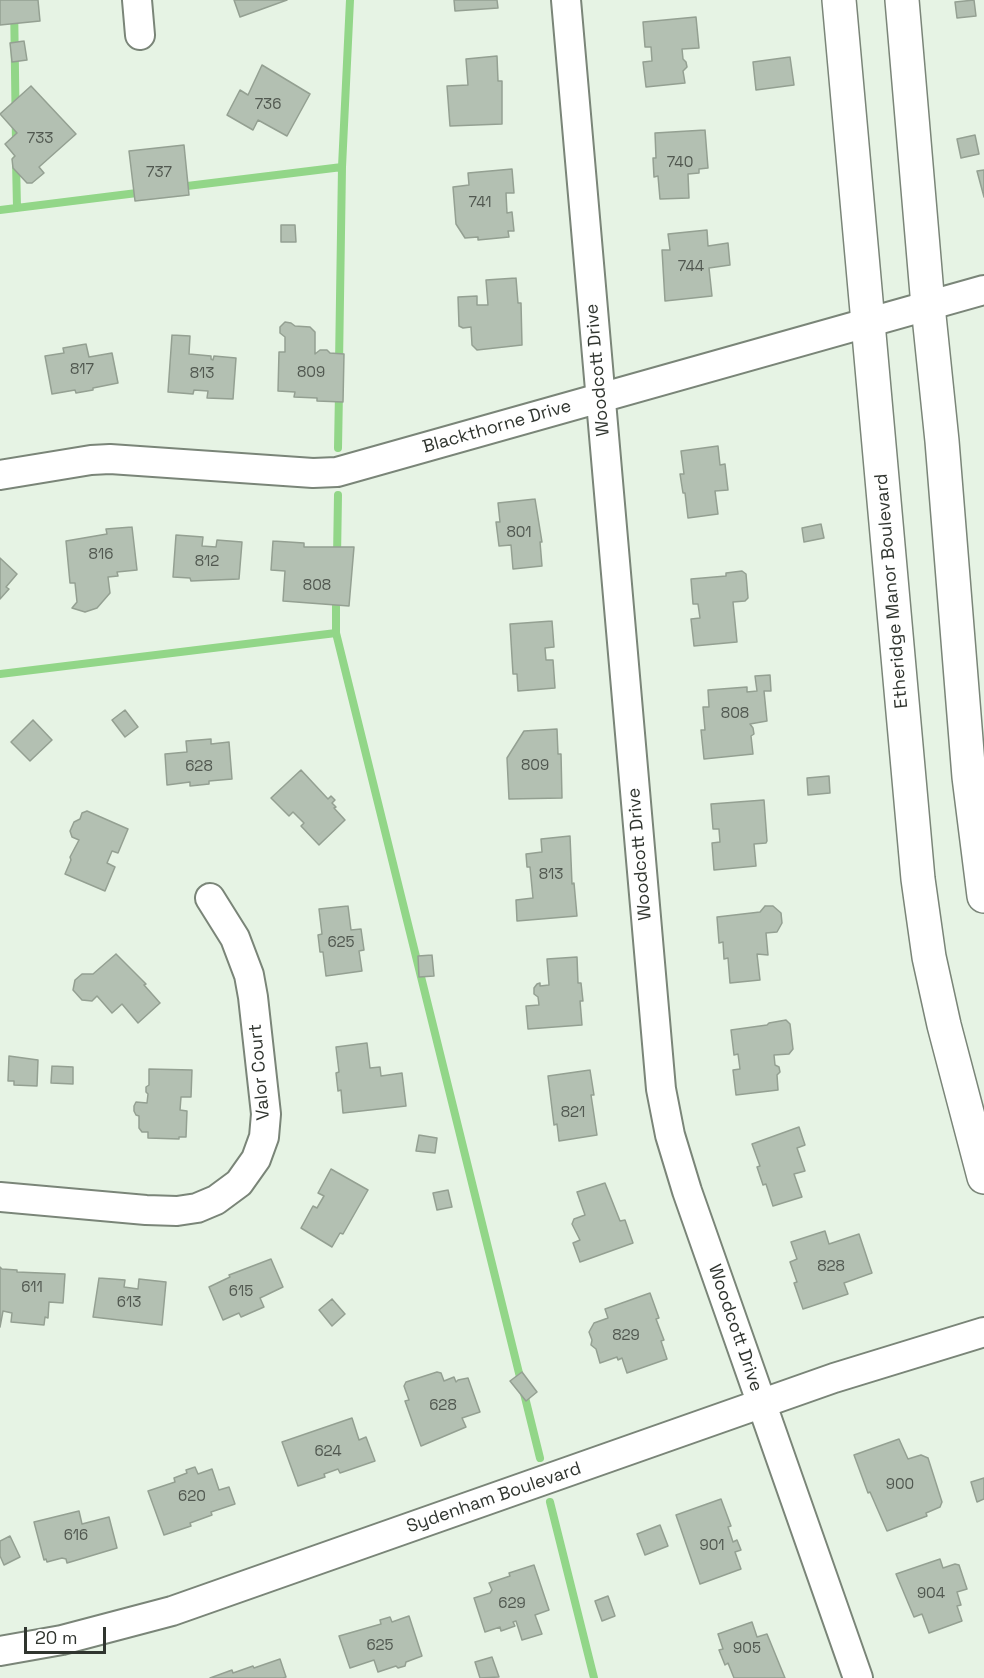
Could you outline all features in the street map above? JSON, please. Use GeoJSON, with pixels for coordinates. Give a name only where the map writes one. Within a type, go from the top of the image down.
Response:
{"type":"FeatureCollection","features":[{"type":"Feature","properties":{"kind":"main road","name":"Etheridge Manor Boulevard"},"geometry":{"type":"LineString","coordinates":[[839,0],[918,879],[929,957],[944,1025],[984,1177]]}},
{"type":"Feature","properties":{"kind":"main road"},"geometry":{"type":"LineString","coordinates":[[902,0],[942,441],[969,777],[984,896]]}},
{"type":"Feature","properties":{"kind":"street"},"geometry":{"type":"LineString","coordinates":[[137,0],[140,35]]}},
{"type":"Feature","properties":{"kind":"street","name":"Woodcott Drive"},"geometry":{"type":"LineString","coordinates":[[566,0],[661,1089],[670,1135],[687,1191],[858,1678]]}},
{"type":"Feature","properties":{"kind":"street","name":"Blackthorne Drive"},"geometry":{"type":"LineString","coordinates":[[0,475],[110,459],[313,473],[337,472],[984,290]]}},
{"type":"Feature","properties":{"kind":"street","name":"Valor Court"},"geometry":{"type":"LineString","coordinates":[[0,1197],[177,1211],[197,1208],[216,1200],[239,1183],[256,1159],[264,1137],[266,1114],[254,997],[249,975],[235,938],[210,897]]}},
{"type":"Feature","properties":{"kind":"street","name":"Sydenham Boulevard"},"geometry":{"type":"LineString","coordinates":[[0,1651],[62,1640],[172,1611],[834,1378],[984,1332]]}},
{"type":"Feature","properties":{"kind":"building"},"geometry":{"type":"Polygon","coordinates":[[[0,0],[38,0],[40,21],[0,25],[0,0]]]}},
{"type":"Feature","properties":{"kind":"building"},"geometry":{"type":"Polygon","coordinates":[[[234,0],[287,0],[240,17],[234,0]]]}},
{"type":"Feature","properties":{"kind":"building"},"geometry":{"type":"Polygon","coordinates":[[[454,0],[497,0],[498,8],[455,11],[454,0]]]}},
{"type":"Feature","properties":{"kind":"building"},"geometry":{"type":"Polygon","coordinates":[[[974,0],[976,16],[957,18],[955,2],[974,0]]]}},
{"type":"Feature","properties":{"kind":"building"},"geometry":{"type":"Polygon","coordinates":[[[696,17],[699,48],[682,49],[687,67],[683,71],[685,83],[646,87],[643,62],[652,61],[651,47],[645,47],[643,22],[696,17]]]}},
{"type":"Feature","properties":{"kind":"building"},"geometry":{"type":"Polygon","coordinates":[[[24,41],[27,60],[12,62],[10,43],[24,41]]]}},
{"type":"Feature","properties":{"kind":"building"},"geometry":{"type":"Polygon","coordinates":[[[497,56],[498,81],[502,81],[502,124],[450,126],[447,86],[468,85],[466,59],[497,56]]]}},
{"type":"Feature","properties":{"kind":"building"},"geometry":{"type":"Polygon","coordinates":[[[790,57],[794,85],[756,90],[753,62],[790,57]]]}},
{"type":"Feature","properties":{"kind":"building"},"geometry":{"type":"Polygon","coordinates":[[[262,65],[310,94],[287,136],[258,120],[253,130],[227,115],[240,90],[248,95],[262,65]]]}},
{"type":"Feature","properties":{"kind":"building"},"geometry":{"type":"Polygon","coordinates":[[[31,86],[76,134],[39,167],[44,173],[32,183],[27,183],[13,168],[12,159],[15,156],[5,144],[17,133],[0,114],[31,86]]]}},
{"type":"Feature","properties":{"kind":"building"},"geometry":{"type":"Polygon","coordinates":[[[705,130],[708,168],[699,169],[699,173],[688,174],[689,198],[660,199],[658,176],[654,177],[655,133],[705,130]]]}},
{"type":"Feature","properties":{"kind":"building"},"geometry":{"type":"Polygon","coordinates":[[[975,135],[979,154],[961,158],[957,139],[975,135]]]}},
{"type":"Feature","properties":{"kind":"building"},"geometry":{"type":"Polygon","coordinates":[[[184,145],[189,195],[135,201],[129,151],[184,145]]]}},
{"type":"Feature","properties":{"kind":"building"},"geometry":{"type":"Polygon","coordinates":[[[512,169],[514,193],[506,193],[507,213],[512,212],[514,231],[508,231],[509,237],[478,240],[478,237],[465,238],[456,224],[453,187],[469,185],[468,173],[512,169]]]}},
{"type":"Feature","properties":{"kind":"building"},"geometry":{"type":"Polygon","coordinates":[[[984,170],[984,197],[977,171],[984,170]]]}},
{"type":"Feature","properties":{"kind":"building"},"geometry":{"type":"Polygon","coordinates":[[[281,225],[295,225],[296,242],[281,242],[281,225]]]}},
{"type":"Feature","properties":{"kind":"building"},"geometry":{"type":"Polygon","coordinates":[[[707,230],[708,246],[728,243],[730,265],[709,268],[712,296],[665,301],[662,250],[670,250],[668,234],[707,230]]]}},
{"type":"Feature","properties":{"kind":"building"},"geometry":{"type":"Polygon","coordinates":[[[516,278],[518,303],[521,303],[522,345],[477,350],[472,345],[471,327],[459,326],[458,297],[477,296],[477,305],[488,305],[486,280],[516,278]]]}},
{"type":"Feature","properties":{"kind":"building"},"geometry":{"type":"Polygon","coordinates":[[[285,322],[295,326],[310,327],[315,332],[315,354],[320,350],[327,350],[330,353],[344,354],[343,402],[317,401],[317,398],[294,397],[295,392],[278,391],[279,352],[285,352],[285,337],[280,333],[280,327],[285,322]]]}},
{"type":"Feature","properties":{"kind":"building"},"geometry":{"type":"Polygon","coordinates":[[[172,335],[190,336],[189,354],[211,356],[213,360],[214,356],[236,358],[233,399],[207,398],[208,391],[194,390],[193,394],[168,392],[172,335]]]}},
{"type":"Feature","properties":{"kind":"building"},"geometry":{"type":"Polygon","coordinates":[[[86,344],[89,357],[112,353],[118,383],[76,393],[75,390],[52,394],[45,356],[64,353],[63,348],[86,344]]]}},
{"type":"Feature","properties":{"kind":"building"},"geometry":{"type":"Polygon","coordinates":[[[718,446],[720,465],[725,464],[728,490],[715,491],[718,514],[688,518],[680,474],[684,474],[681,451],[718,446]]]}},
{"type":"Feature","properties":{"kind":"building"},"geometry":{"type":"Polygon","coordinates":[[[535,499],[542,542],[540,542],[542,566],[513,569],[511,545],[499,546],[496,522],[500,522],[498,503],[535,499]]]}},
{"type":"Feature","properties":{"kind":"building"},"geometry":{"type":"Polygon","coordinates":[[[821,524],[824,538],[804,542],[802,528],[821,524]]]}},
{"type":"Feature","properties":{"kind":"building"},"geometry":{"type":"Polygon","coordinates":[[[132,527],[137,570],[117,572],[118,576],[108,577],[110,593],[97,608],[85,612],[72,608],[77,602],[75,583],[70,583],[66,541],[107,534],[106,529],[132,527]]]}},
{"type":"Feature","properties":{"kind":"building"},"geometry":{"type":"Polygon","coordinates":[[[176,535],[203,537],[202,546],[216,547],[217,540],[242,542],[239,579],[191,581],[190,578],[173,577],[176,535]]]}},
{"type":"Feature","properties":{"kind":"building"},"geometry":{"type":"Polygon","coordinates":[[[273,541],[304,543],[304,547],[354,547],[349,606],[283,601],[285,571],[271,570],[273,541]]]}},
{"type":"Feature","properties":{"kind":"building"},"geometry":{"type":"Polygon","coordinates":[[[0,558],[17,574],[6,587],[9,589],[0,599],[0,558]]]}},
{"type":"Feature","properties":{"kind":"building"},"geometry":{"type":"Polygon","coordinates":[[[742,571],[746,574],[748,598],[745,601],[733,602],[737,642],[694,646],[691,619],[700,618],[698,604],[693,604],[691,579],[726,576],[726,573],[742,571]]]}},
{"type":"Feature","properties":{"kind":"building"},"geometry":{"type":"Polygon","coordinates":[[[552,621],[554,647],[545,648],[546,660],[553,660],[555,688],[518,691],[517,674],[513,674],[510,624],[552,621]]]}},
{"type":"Feature","properties":{"kind":"building"},"geometry":{"type":"Polygon","coordinates":[[[770,675],[771,691],[764,691],[767,721],[750,724],[754,734],[751,736],[753,754],[704,759],[701,730],[705,730],[703,707],[709,707],[708,690],[747,687],[747,692],[757,691],[755,676],[770,675]]]}},
{"type":"Feature","properties":{"kind":"building"},"geometry":{"type":"Polygon","coordinates":[[[125,710],[138,727],[125,737],[112,720],[125,710]]]}},
{"type":"Feature","properties":{"kind":"building"},"geometry":{"type":"Polygon","coordinates":[[[33,720],[52,740],[30,761],[11,742],[33,720]]]}},
{"type":"Feature","properties":{"kind":"building"},"geometry":{"type":"Polygon","coordinates":[[[557,729],[558,754],[561,754],[562,798],[509,799],[507,758],[524,731],[557,729]]]}},
{"type":"Feature","properties":{"kind":"building"},"geometry":{"type":"Polygon","coordinates":[[[211,739],[211,744],[229,742],[232,779],[209,781],[209,784],[190,786],[190,782],[167,785],[165,754],[187,752],[186,741],[211,739]]]}},
{"type":"Feature","properties":{"kind":"building"},"geometry":{"type":"Polygon","coordinates":[[[301,770],[328,799],[331,796],[335,800],[332,803],[336,807],[334,808],[345,820],[319,845],[301,826],[304,823],[293,812],[289,816],[271,798],[301,770]]]}},
{"type":"Feature","properties":{"kind":"building"},"geometry":{"type":"Polygon","coordinates":[[[829,776],[830,793],[808,795],[807,778],[829,776]]]}},
{"type":"Feature","properties":{"kind":"building"},"geometry":{"type":"Polygon","coordinates":[[[764,800],[767,841],[754,844],[756,866],[714,870],[712,843],[720,842],[719,829],[713,829],[711,804],[764,800]]]}},
{"type":"Feature","properties":{"kind":"building"},"geometry":{"type":"Polygon","coordinates":[[[87,811],[128,829],[118,853],[112,851],[107,863],[115,867],[105,891],[65,874],[71,860],[70,857],[79,840],[72,837],[70,831],[74,822],[87,811]]]}},
{"type":"Feature","properties":{"kind":"building"},"geometry":{"type":"Polygon","coordinates":[[[570,836],[572,884],[574,883],[577,916],[517,921],[516,900],[533,898],[530,867],[527,867],[526,854],[542,852],[541,839],[570,836]]]}},
{"type":"Feature","properties":{"kind":"building"},"geometry":{"type":"Polygon","coordinates":[[[348,906],[351,930],[361,929],[364,950],[359,951],[362,971],[326,976],[318,935],[322,934],[319,909],[348,906]]]}},
{"type":"Feature","properties":{"kind":"building"},"geometry":{"type":"Polygon","coordinates":[[[765,906],[773,906],[781,913],[782,923],[777,932],[766,933],[768,955],[757,954],[760,980],[730,983],[728,958],[724,959],[723,942],[719,943],[717,917],[760,912],[765,906]]]}},
{"type":"Feature","properties":{"kind":"building"},"geometry":{"type":"Polygon","coordinates":[[[116,954],[146,984],[144,985],[160,1003],[138,1023],[122,1004],[112,1013],[97,996],[92,1001],[82,1000],[73,990],[75,980],[82,974],[93,974],[116,954]]]}},
{"type":"Feature","properties":{"kind":"building"},"geometry":{"type":"Polygon","coordinates":[[[432,955],[434,976],[419,977],[418,956],[432,955]]]}},
{"type":"Feature","properties":{"kind":"building"},"geometry":{"type":"Polygon","coordinates":[[[577,957],[578,983],[581,983],[583,1001],[580,1001],[582,1025],[528,1029],[526,1006],[539,1005],[534,988],[540,983],[540,986],[549,985],[547,959],[577,957]]]}},
{"type":"Feature","properties":{"kind":"building"},"geometry":{"type":"Polygon","coordinates":[[[786,1020],[790,1024],[793,1049],[789,1054],[774,1055],[775,1065],[779,1067],[780,1072],[777,1075],[778,1090],[736,1095],[733,1070],[740,1069],[738,1054],[734,1055],[731,1030],[786,1020]]]}},
{"type":"Feature","properties":{"kind":"building"},"geometry":{"type":"Polygon","coordinates":[[[367,1043],[370,1068],[380,1067],[381,1076],[402,1073],[406,1106],[343,1113],[341,1090],[338,1091],[336,1073],[339,1072],[336,1047],[367,1043]]]}},
{"type":"Feature","properties":{"kind":"building"},"geometry":{"type":"Polygon","coordinates":[[[9,1056],[38,1060],[37,1086],[14,1085],[14,1081],[8,1081],[9,1056]]]}},
{"type":"Feature","properties":{"kind":"building"},"geometry":{"type":"Polygon","coordinates":[[[52,1066],[73,1067],[73,1084],[51,1083],[52,1066]]]}},
{"type":"Feature","properties":{"kind":"building"},"geometry":{"type":"Polygon","coordinates":[[[149,1069],[192,1070],[191,1097],[181,1097],[180,1110],[187,1111],[186,1137],[179,1137],[179,1139],[148,1138],[148,1132],[142,1132],[139,1128],[139,1116],[134,1111],[134,1106],[136,1102],[147,1103],[146,1087],[149,1085],[149,1069]]]}},
{"type":"Feature","properties":{"kind":"building"},"geometry":{"type":"Polygon","coordinates":[[[590,1070],[597,1135],[559,1141],[557,1124],[554,1125],[548,1076],[590,1070]]]}},
{"type":"Feature","properties":{"kind":"building"},"geometry":{"type":"Polygon","coordinates":[[[799,1127],[805,1145],[797,1148],[805,1171],[794,1174],[802,1197],[773,1206],[766,1184],[763,1185],[757,1167],[760,1166],[752,1144],[799,1127]]]}},
{"type":"Feature","properties":{"kind":"building"},"geometry":{"type":"Polygon","coordinates":[[[419,1135],[437,1138],[435,1153],[416,1151],[419,1135]]]}},
{"type":"Feature","properties":{"kind":"building"},"geometry":{"type":"Polygon","coordinates":[[[331,1169],[368,1190],[343,1234],[340,1233],[332,1247],[301,1228],[313,1206],[317,1208],[324,1196],[318,1193],[331,1169]]]}},
{"type":"Feature","properties":{"kind":"building"},"geometry":{"type":"Polygon","coordinates":[[[605,1183],[620,1221],[625,1220],[633,1243],[580,1262],[573,1243],[580,1240],[572,1224],[574,1219],[585,1215],[577,1192],[605,1183]]]}},
{"type":"Feature","properties":{"kind":"building"},"geometry":{"type":"Polygon","coordinates":[[[448,1190],[452,1207],[437,1210],[433,1193],[448,1190]]]}},
{"type":"Feature","properties":{"kind":"building"},"geometry":{"type":"Polygon","coordinates":[[[825,1231],[829,1244],[859,1234],[872,1273],[844,1283],[848,1294],[803,1309],[790,1262],[797,1259],[791,1242],[825,1231]]]}},
{"type":"Feature","properties":{"kind":"building"},"geometry":{"type":"Polygon","coordinates":[[[271,1259],[283,1287],[260,1298],[264,1307],[241,1317],[239,1313],[223,1320],[209,1287],[230,1277],[229,1275],[271,1259]]]}},
{"type":"Feature","properties":{"kind":"building"},"geometry":{"type":"Polygon","coordinates":[[[0,1267],[17,1270],[17,1272],[65,1274],[63,1303],[49,1302],[48,1318],[45,1317],[44,1325],[11,1322],[12,1313],[3,1311],[0,1327],[0,1267]]]}},
{"type":"Feature","properties":{"kind":"building"},"geometry":{"type":"Polygon","coordinates":[[[99,1278],[125,1280],[124,1287],[138,1289],[139,1279],[166,1282],[162,1325],[93,1317],[99,1278]]]}},
{"type":"Feature","properties":{"kind":"building"},"geometry":{"type":"Polygon","coordinates":[[[650,1293],[659,1318],[656,1319],[664,1340],[661,1341],[667,1359],[627,1373],[622,1358],[618,1360],[617,1357],[600,1363],[596,1349],[591,1345],[589,1332],[594,1323],[608,1318],[605,1309],[650,1293]]]}},
{"type":"Feature","properties":{"kind":"building"},"geometry":{"type":"Polygon","coordinates":[[[332,1299],[345,1314],[332,1326],[319,1310],[332,1299]]]}},
{"type":"Feature","properties":{"kind":"building"},"geometry":{"type":"Polygon","coordinates":[[[437,1372],[441,1373],[444,1381],[454,1377],[456,1382],[468,1378],[480,1412],[462,1418],[466,1427],[421,1446],[405,1401],[409,1400],[404,1386],[406,1382],[437,1372]]]}},
{"type":"Feature","properties":{"kind":"building"},"geometry":{"type":"Polygon","coordinates":[[[522,1372],[537,1392],[526,1401],[510,1381],[522,1372]]]}},
{"type":"Feature","properties":{"kind":"building"},"geometry":{"type":"Polygon","coordinates":[[[352,1418],[359,1440],[366,1437],[375,1461],[340,1473],[338,1469],[324,1474],[325,1477],[298,1486],[282,1442],[352,1418]]]}},
{"type":"Feature","properties":{"kind":"building"},"geometry":{"type":"Polygon","coordinates":[[[899,1439],[908,1459],[921,1455],[928,1458],[942,1502],[940,1507],[926,1513],[927,1516],[887,1531],[870,1492],[868,1493],[854,1455],[899,1439]]]}},
{"type":"Feature","properties":{"kind":"building"},"geometry":{"type":"Polygon","coordinates":[[[195,1467],[198,1474],[212,1469],[219,1490],[229,1487],[235,1504],[211,1512],[212,1515],[190,1523],[191,1526],[164,1535],[148,1491],[175,1482],[174,1478],[195,1467]]]}},
{"type":"Feature","properties":{"kind":"building"},"geometry":{"type":"Polygon","coordinates":[[[984,1478],[984,1499],[977,1502],[971,1482],[984,1478]]]}},
{"type":"Feature","properties":{"kind":"building"},"geometry":{"type":"Polygon","coordinates":[[[721,1499],[731,1526],[728,1527],[733,1542],[737,1540],[741,1550],[735,1552],[741,1569],[700,1584],[676,1515],[721,1499]]]}},
{"type":"Feature","properties":{"kind":"building"},"geometry":{"type":"Polygon","coordinates":[[[79,1511],[82,1524],[109,1517],[117,1548],[67,1563],[66,1559],[62,1558],[47,1562],[46,1559],[44,1560],[34,1522],[79,1511]]]}},
{"type":"Feature","properties":{"kind":"building"},"geometry":{"type":"Polygon","coordinates":[[[660,1525],[668,1546],[645,1555],[637,1534],[660,1525]]]}},
{"type":"Feature","properties":{"kind":"building"},"geometry":{"type":"Polygon","coordinates":[[[10,1536],[20,1557],[4,1565],[0,1556],[0,1541],[10,1536]]]}},
{"type":"Feature","properties":{"kind":"building"},"geometry":{"type":"Polygon","coordinates":[[[940,1559],[943,1568],[959,1565],[967,1589],[957,1592],[961,1605],[957,1606],[962,1621],[929,1633],[922,1614],[914,1617],[896,1574],[940,1559]]]}},
{"type":"Feature","properties":{"kind":"building"},"geometry":{"type":"Polygon","coordinates":[[[534,1565],[549,1610],[535,1615],[542,1634],[522,1640],[516,1621],[513,1622],[515,1626],[501,1631],[500,1627],[485,1632],[474,1598],[490,1593],[492,1590],[489,1583],[510,1576],[509,1573],[534,1565]]]}},
{"type":"Feature","properties":{"kind":"building"},"geometry":{"type":"Polygon","coordinates":[[[608,1596],[615,1616],[602,1621],[595,1601],[608,1596]]]}},
{"type":"Feature","properties":{"kind":"building"},"geometry":{"type":"Polygon","coordinates":[[[409,1616],[422,1656],[406,1662],[405,1666],[398,1668],[396,1666],[378,1672],[374,1660],[350,1668],[339,1636],[381,1624],[380,1620],[390,1617],[392,1622],[409,1616]]]}},
{"type":"Feature","properties":{"kind":"building"},"geometry":{"type":"Polygon","coordinates":[[[752,1622],[757,1637],[767,1634],[785,1678],[734,1678],[728,1663],[725,1665],[719,1650],[723,1649],[718,1634],[752,1622]]]}},
{"type":"Feature","properties":{"kind":"building"},"geometry":{"type":"Polygon","coordinates":[[[492,1657],[499,1677],[480,1678],[475,1662],[492,1657]]]}},
{"type":"Feature","properties":{"kind":"building"},"geometry":{"type":"Polygon","coordinates":[[[280,1659],[286,1677],[283,1678],[210,1678],[232,1670],[233,1673],[280,1659]]]}},
{"type":"Feature","properties":{"kind":"waterway"},"geometry":{"type":"LineString","coordinates":[[14,0],[16,144]]}},
{"type":"Feature","properties":{"kind":"waterway"},"geometry":{"type":"LineString","coordinates":[[339,364],[342,167],[350,0]]}},
{"type":"Feature","properties":{"kind":"waterway"},"geometry":{"type":"LineString","coordinates":[[16,160],[17,208]]}},
{"type":"Feature","properties":{"kind":"waterway"},"geometry":{"type":"LineString","coordinates":[[179,187],[342,167]]}},
{"type":"Feature","properties":{"kind":"waterway"},"geometry":{"type":"LineString","coordinates":[[0,210],[145,192]]}},
{"type":"Feature","properties":{"kind":"waterway"},"geometry":{"type":"LineString","coordinates":[[338,448],[339,392]]}},
{"type":"Feature","properties":{"kind":"waterway"},"geometry":{"type":"LineString","coordinates":[[337,558],[338,495]]}},
{"type":"Feature","properties":{"kind":"waterway"},"geometry":{"type":"LineString","coordinates":[[336,595],[336,633],[540,1458]]}},
{"type":"Feature","properties":{"kind":"waterway"},"geometry":{"type":"LineString","coordinates":[[0,674],[336,633]]}},
{"type":"Feature","properties":{"kind":"waterway"},"geometry":{"type":"LineString","coordinates":[[550,1502],[594,1678]]}}]}
